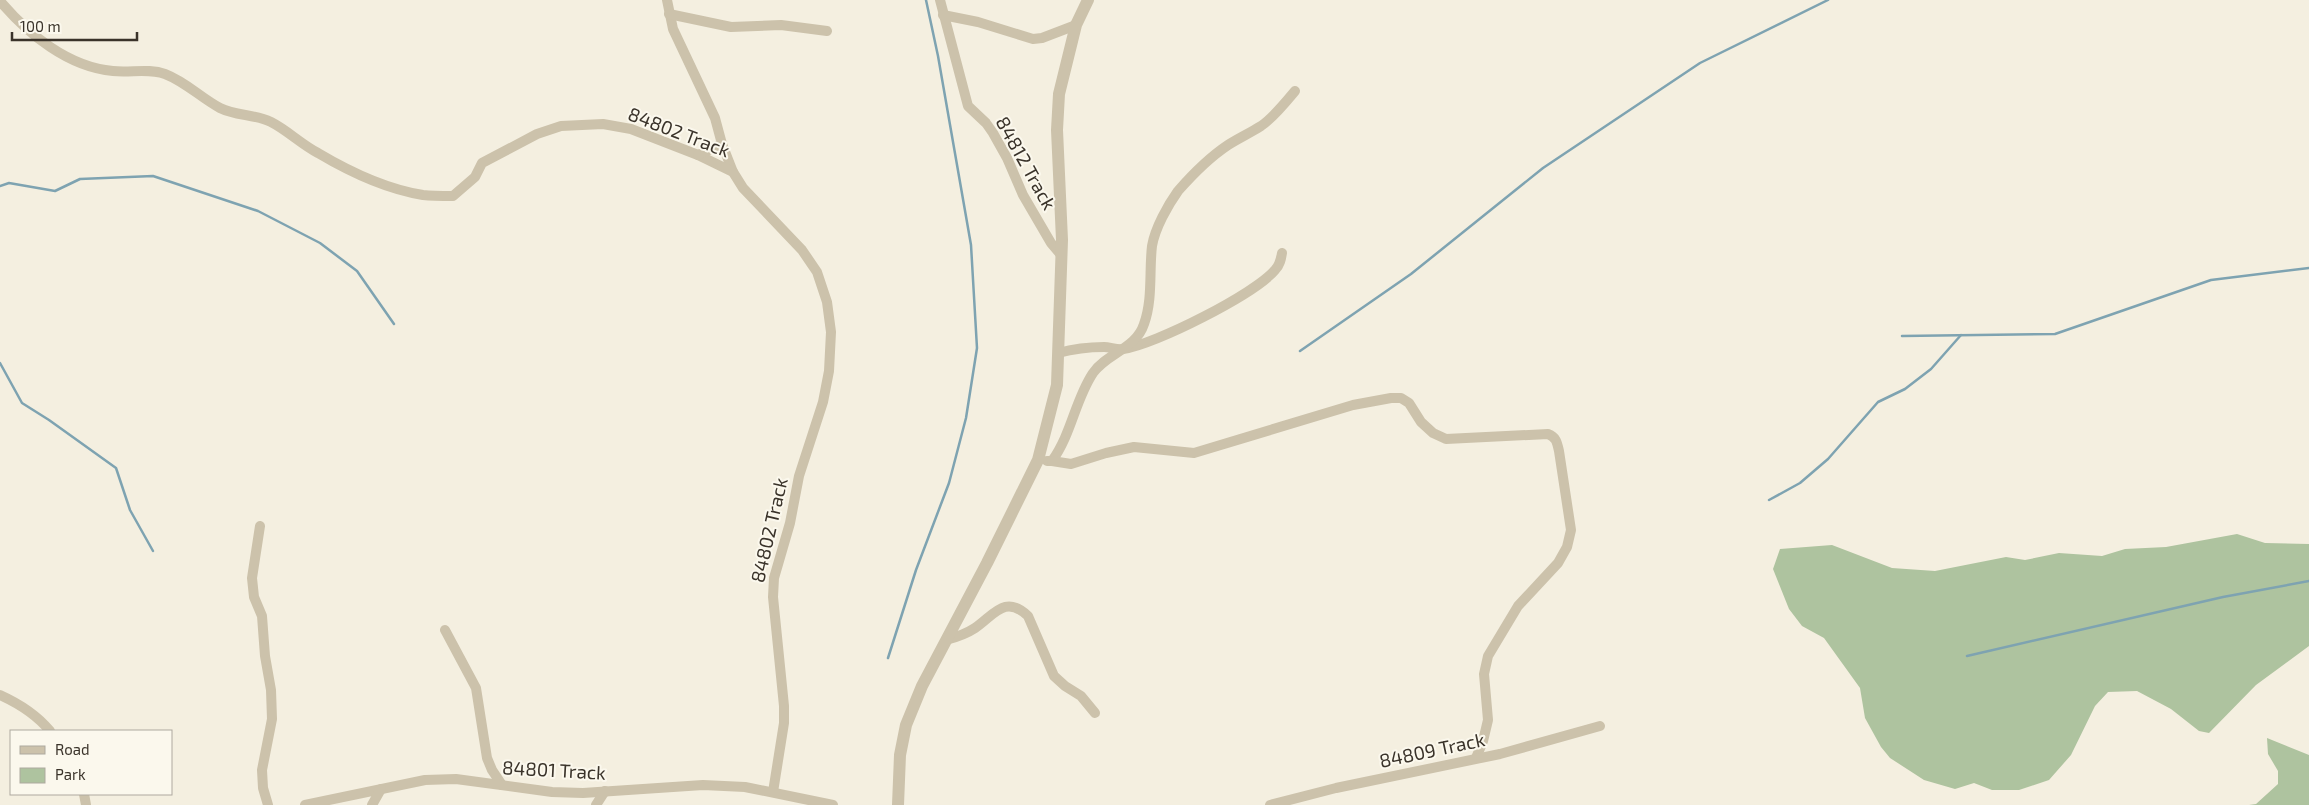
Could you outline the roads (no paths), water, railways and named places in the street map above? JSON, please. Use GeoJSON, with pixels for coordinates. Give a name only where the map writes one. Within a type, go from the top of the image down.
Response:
{"type":"FeatureCollection","features":[{"type":"Feature","properties":{"kind":"street"},"geometry":{"type":"LineString","coordinates":[[668,0],[669,14],[680,47],[715,118],[722,144],[733,172]]}},
{"type":"Feature","properties":{"kind":"street","name":"84812 Track"},"geometry":{"type":"LineString","coordinates":[[940,0],[968,106],[993,133],[1007,158],[1023,195],[1051,243],[1062,256]]}},
{"type":"Feature","properties":{"kind":"street"},"geometry":{"type":"LineString","coordinates":[[898,805],[900,755],[906,725],[922,686],[1038,460],[1057,385],[1062,256],[1062,210],[1057,130],[1059,94],[1076,25],[1088,0]]}},
{"type":"Feature","properties":{"kind":"street","name":"84802 Track"},"geometry":{"type":"LineString","coordinates":[[0,1],[33,35],[62,53],[89,66],[112,71],[150,71],[165,74],[181,82],[220,108],[271,122],[317,153],[352,172],[404,191],[425,195],[453,196],[475,177],[482,163],[537,134],[561,126],[603,124],[632,129],[698,155],[733,172],[743,188],[802,250],[817,272],[827,302],[831,332],[829,371],[823,402],[799,476],[790,523],[774,578],[773,597],[784,723],[773,792]]}},
{"type":"Feature","properties":{"kind":"street"},"geometry":{"type":"LineString","coordinates":[[669,14],[731,27],[781,25],[827,31]]}},
{"type":"Feature","properties":{"kind":"street"},"geometry":{"type":"LineString","coordinates":[[943,15],[971,20],[1033,39],[1042,38],[1076,25]]}},
{"type":"Feature","properties":{"kind":"street"},"geometry":{"type":"LineString","coordinates":[[1052,461],[1072,425],[1077,404],[1094,372],[1107,357],[1134,341],[1144,324],[1149,303],[1153,243],[1168,207],[1191,177],[1224,149],[1262,125],[1295,91]]}},
{"type":"Feature","properties":{"kind":"street"},"geometry":{"type":"LineString","coordinates":[[698,155],[722,144]]}},
{"type":"Feature","properties":{"kind":"street"},"geometry":{"type":"LineString","coordinates":[[1058,353],[1080,348],[1122,349],[1173,331],[1231,302],[1268,277],[1280,264],[1282,253]]}},
{"type":"Feature","properties":{"kind":"street"},"geometry":{"type":"LineString","coordinates":[[1038,460],[1072,464],[1106,453],[1134,447],[1194,453],[1353,405],[1392,398],[1401,398],[1409,403],[1421,422],[1433,433],[1446,439],[1548,434],[1553,436],[1559,451],[1571,530],[1567,546],[1558,563],[1518,606],[1488,656],[1484,674],[1488,720],[1483,741],[1476,758]]}},
{"type":"Feature","properties":{"kind":"street"},"geometry":{"type":"LineString","coordinates":[[260,526],[252,578],[254,597],[262,616],[265,656],[271,690],[272,719],[262,770],[263,788],[268,805]]}},
{"type":"Feature","properties":{"kind":"street"},"geometry":{"type":"LineString","coordinates":[[946,640],[963,635],[975,628],[999,608],[1010,606],[1022,610],[1028,616],[1054,676],[1081,696],[1095,713]]}},
{"type":"Feature","properties":{"kind":"street"},"geometry":{"type":"LineString","coordinates":[[445,630],[476,688],[487,758],[502,785]]}},
{"type":"Feature","properties":{"kind":"street"},"geometry":{"type":"LineString","coordinates":[[0,694],[28,709],[49,730]]}},
{"type":"Feature","properties":{"kind":"street","name":"84809 Track"},"geometry":{"type":"LineString","coordinates":[[1270,805],[1336,788],[1545,742],[1600,726]]}},
{"type":"Feature","properties":{"kind":"street","name":"84801 Track"},"geometry":{"type":"LineString","coordinates":[[305,805],[426,780],[456,779],[552,792],[703,785],[745,787],[833,805]]}},
{"type":"Feature","properties":{"kind":"street"},"geometry":{"type":"LineString","coordinates":[[372,805],[381,789]]}},
{"type":"Feature","properties":{"kind":"street"},"geometry":{"type":"LineString","coordinates":[[596,805],[605,791]]}},
{"type":"Feature","properties":{"kind":"waterway"},"geometry":{"type":"LineString","coordinates":[[888,658],[916,570],[949,483],[966,418],[977,348],[971,245],[938,56],[926,0]]}},
{"type":"Feature","properties":{"kind":"waterway"},"geometry":{"type":"LineString","coordinates":[[1300,351],[1411,274],[1543,168],[1700,63],[1828,0]]}},
{"type":"Feature","properties":{"kind":"waterway"},"geometry":{"type":"LineString","coordinates":[[0,186],[9,183],[55,191],[80,179],[153,176],[258,211],[320,243],[357,271],[394,324]]}},
{"type":"Feature","properties":{"kind":"waterway"},"geometry":{"type":"LineString","coordinates":[[1902,336],[2055,334],[2211,280],[2309,268]]}},
{"type":"Feature","properties":{"kind":"waterway"},"geometry":{"type":"LineString","coordinates":[[1769,500],[1800,483],[1828,459],[1878,402],[1905,389],[1931,369],[1961,335]]}},
{"type":"Feature","properties":{"kind":"waterway"},"geometry":{"type":"LineString","coordinates":[[0,363],[22,403],[116,468],[130,510],[153,551]]}},
{"type":"Feature","properties":{"kind":"waterway"},"geometry":{"type":"LineString","coordinates":[[1967,656],[2223,597],[2309,581]]}}]}
